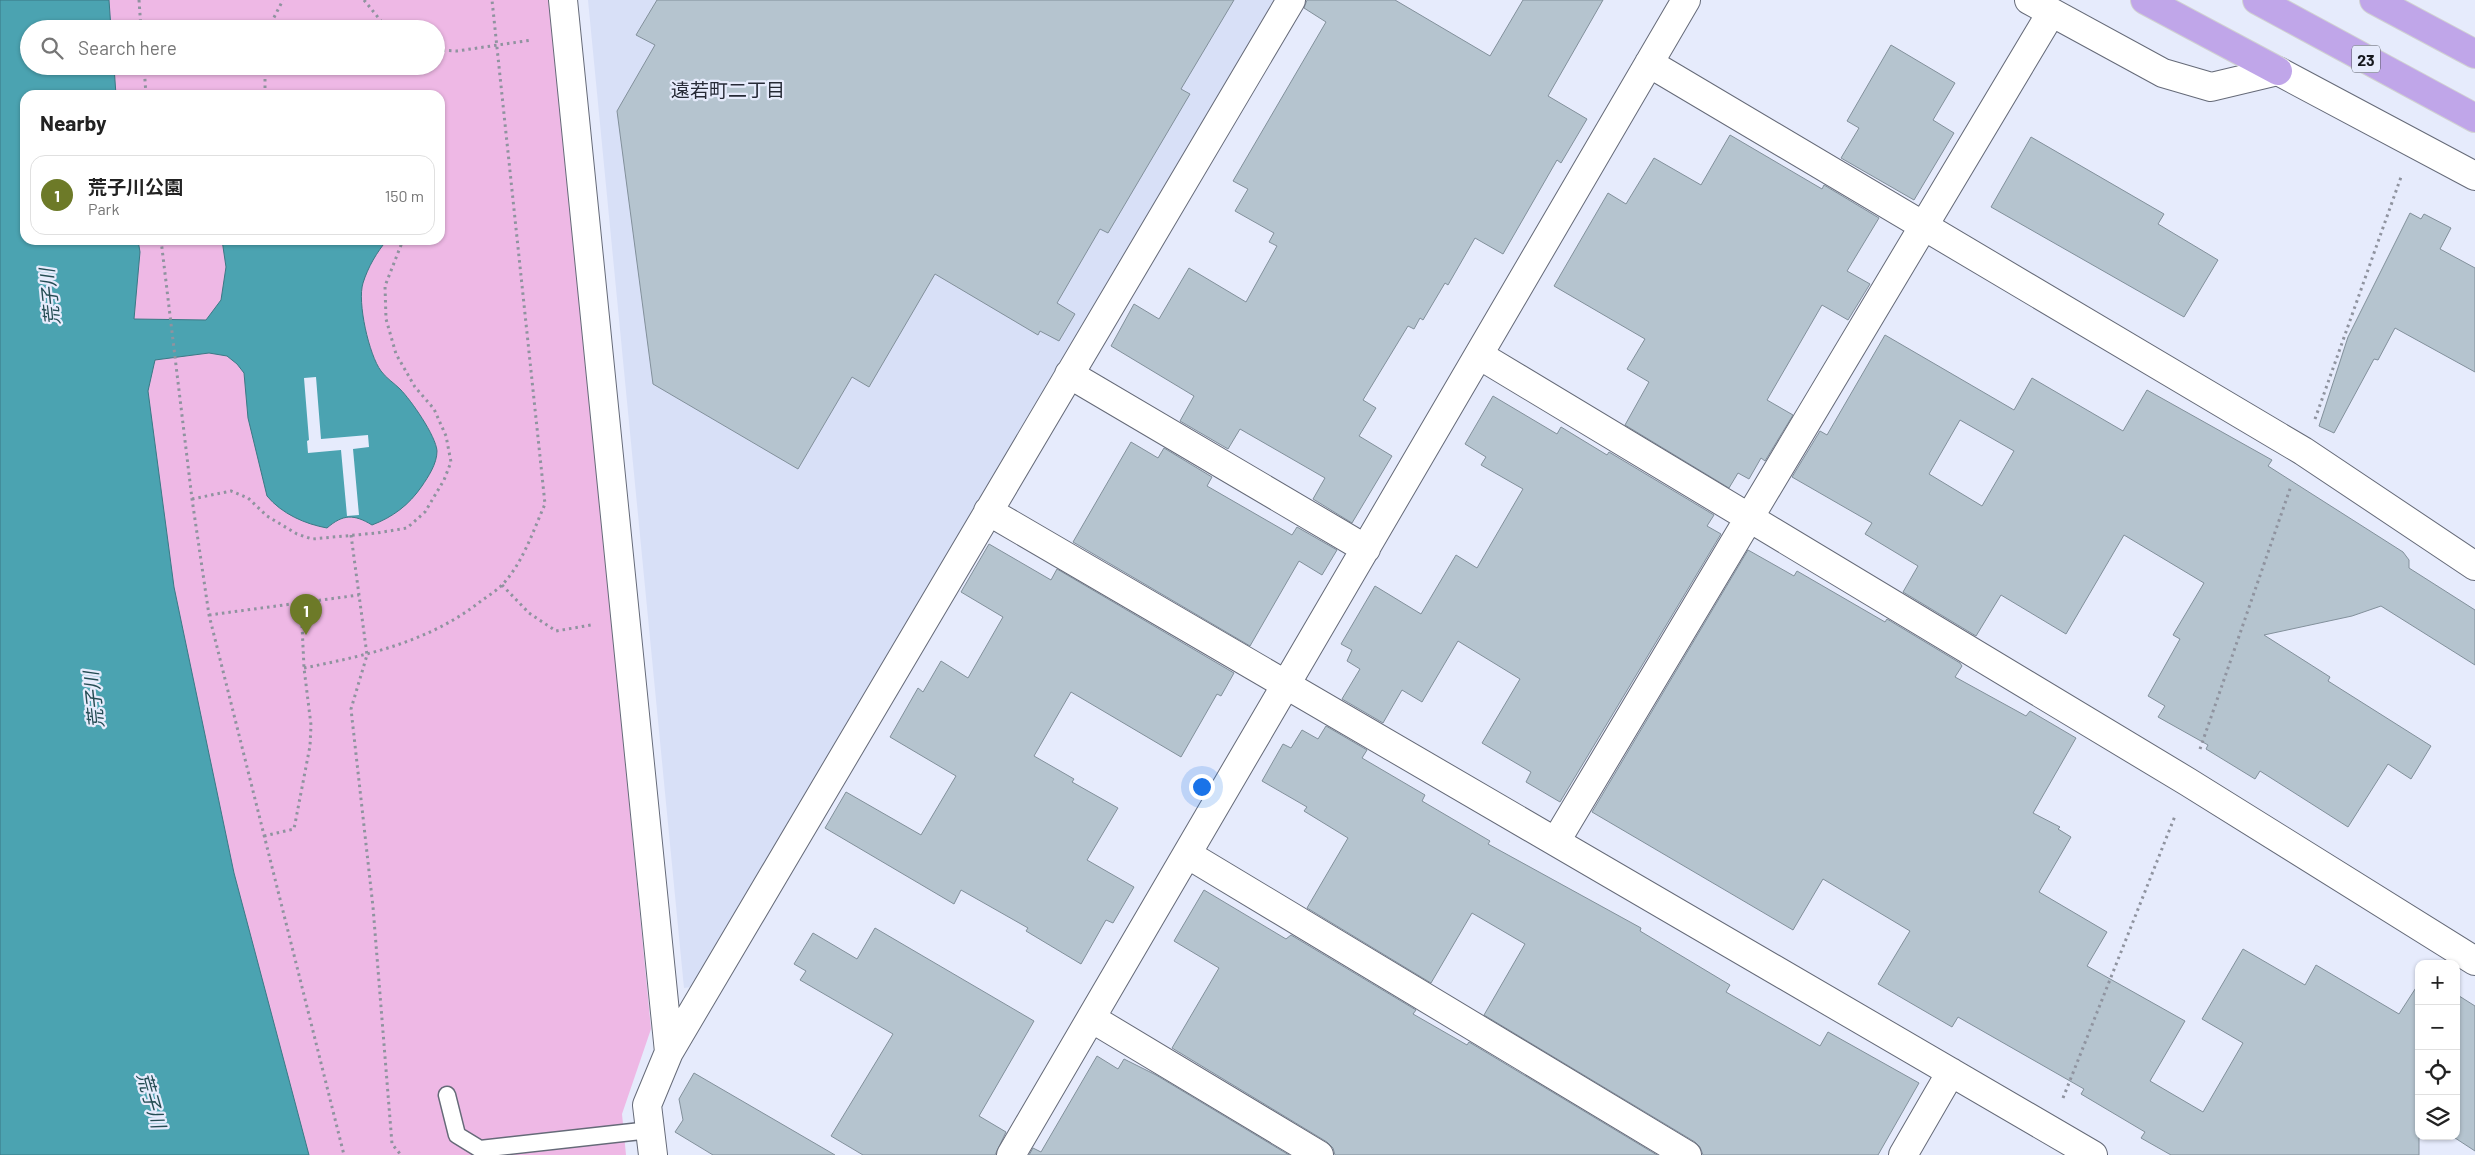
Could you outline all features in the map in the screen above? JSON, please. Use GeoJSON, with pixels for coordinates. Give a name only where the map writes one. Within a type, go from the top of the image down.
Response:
{"type":"FeatureCollection","features":[{"type":"Feature","properties":{"kind":"highway"},"geometry":{"type":"LineString","coordinates":[[2145,0],[2278,71]]}},
{"type":"Feature","properties":{"kind":"highway","name":"23"},"geometry":{"type":"LineString","coordinates":[[2257,0],[2475,118]]}},
{"type":"Feature","properties":{"kind":"highway"},"geometry":{"type":"LineString","coordinates":[[2374,0],[2475,54]]}},
{"type":"Feature","properties":{"kind":"street"},"geometry":{"type":"LineString","coordinates":[[563,0],[669,1052]]}},
{"type":"Feature","properties":{"kind":"street"},"geometry":{"type":"LineString","coordinates":[[652,1143],[647,1105],[669,1052],[1291,0]]}},
{"type":"Feature","properties":{"kind":"street"},"geometry":{"type":"LineString","coordinates":[[1011,1155],[1686,0]]}},
{"type":"Feature","properties":{"kind":"street"},"geometry":{"type":"LineString","coordinates":[[1556,841],[1923,226],[2040,6],[2163,73],[2210,88],[2278,71],[2475,176]]}},
{"type":"Feature","properties":{"kind":"street"},"geometry":{"type":"LineString","coordinates":[[1649,63],[2303,451],[2475,566]]}},
{"type":"Feature","properties":{"kind":"street"},"geometry":{"type":"LineString","coordinates":[[1479,354],[2188,782],[2475,961]]}},
{"type":"Feature","properties":{"kind":"street"},"geometry":{"type":"LineString","coordinates":[[1069,374],[1366,549]]}},
{"type":"Feature","properties":{"kind":"street"},"geometry":{"type":"LineString","coordinates":[[988,510],[2093,1155]]}},
{"type":"Feature","properties":{"kind":"street"},"geometry":{"type":"LineString","coordinates":[[1187,854],[1687,1155]]}},
{"type":"Feature","properties":{"kind":"street"},"geometry":{"type":"LineString","coordinates":[[1091,1018],[1319,1155]]}},
{"type":"Feature","properties":{"kind":"street"},"geometry":{"type":"LineString","coordinates":[[1903,1155],[1951,1072]]}},
{"type":"Feature","properties":{"kind":"lane"},"geometry":{"type":"LineString","coordinates":[[447,1095],[457,1135],[480,1149],[652,1143]]}},
{"type":"Feature","properties":{"kind":"path"},"geometry":{"type":"LineString","coordinates":[[139,0],[140,20]]}},
{"type":"Feature","properties":{"kind":"path"},"geometry":{"type":"LineString","coordinates":[[273,20],[283,0]]}},
{"type":"Feature","properties":{"kind":"path"},"geometry":{"type":"LineString","coordinates":[[364,0],[380,20]]}},
{"type":"Feature","properties":{"kind":"path"},"geometry":{"type":"LineString","coordinates":[[304,668],[367,656],[424,637],[462,616],[502,585],[524,552],[545,504],[492,0]]}},
{"type":"Feature","properties":{"kind":"path"},"geometry":{"type":"LineString","coordinates":[[445,50],[566,36]]}},
{"type":"Feature","properties":{"kind":"path"},"geometry":{"type":"LineString","coordinates":[[145,75],[146,90]]}},
{"type":"Feature","properties":{"kind":"path"},"geometry":{"type":"LineString","coordinates":[[264,75],[265,90]]}},
{"type":"Feature","properties":{"kind":"path"},"geometry":{"type":"LineString","coordinates":[[2051,1130],[2188,782],[2303,451],[2414,144]]}},
{"type":"Feature","properties":{"kind":"path"},"geometry":{"type":"LineString","coordinates":[[162,245],[192,500],[209,616],[344,1155]]}},
{"type":"Feature","properties":{"kind":"path"},"geometry":{"type":"LineString","coordinates":[[192,500],[231,491],[248,498],[267,516],[297,534],[312,538],[407,528],[425,512],[444,480],[451,462],[446,436],[434,409],[415,387],[396,354],[386,319],[385,286],[400,245]]}},
{"type":"Feature","properties":{"kind":"path"},"geometry":{"type":"LineString","coordinates":[[351,535],[367,656],[351,709],[373,907],[392,1144],[401,1155]]}},
{"type":"Feature","properties":{"kind":"path"},"geometry":{"type":"LineString","coordinates":[[502,585],[529,613],[556,631],[625,619]]}},
{"type":"Feature","properties":{"kind":"path"},"geometry":{"type":"LineString","coordinates":[[209,616],[359,595]]}},
{"type":"Feature","properties":{"kind":"path"},"geometry":{"type":"LineString","coordinates":[[264,836],[294,830],[310,746],[311,725],[304,668],[301,603]]}},
{"type":"Feature","properties":{"kind":"shaded area"},"geometry":{"type":"Polygon","coordinates":[[[0,0],[552,0],[651,1029],[622,1114],[626,1155],[0,1155],[0,0]]]}},
{"type":"Feature","properties":{"kind":"shaded area"},"geometry":{"type":"Polygon","coordinates":[[[588,0],[1278,0],[699,986],[684,988],[588,0]]]}},
{"type":"Feature","properties":{"kind":"water","name":"荒子川"},"geometry":{"type":"Polygon","coordinates":[[[0,0],[109,0],[110,20],[20,20],[20,75],[115,75],[116,90],[20,90],[20,245],[139,245],[140,252],[134,319],[206,320],[221,300],[226,267],[223,245],[384,245],[367,271],[363,283],[363,315],[368,341],[383,374],[410,401],[428,428],[436,444],[437,456],[429,474],[412,499],[387,518],[372,525],[354,517],[338,520],[327,528],[310,524],[287,513],[267,496],[248,418],[244,373],[237,364],[227,356],[209,353],[155,360],[148,391],[174,587],[234,873],[309,1155],[0,1155],[0,0]]]}},
{"type":"Feature","properties":{"kind":"pier"},"geometry":{"type":"Polygon","coordinates":[[[316,377],[321,439],[368,435],[369,447],[353,449],[359,515],[347,516],[341,450],[308,453],[307,441],[309,440],[304,378],[316,377]]]}},
{"type":"Feature","properties":{"kind":"building"},"geometry":{"type":"Polygon","coordinates":[[[657,0],[1234,0],[1181,89],[1190,94],[1108,233],[1100,229],[1057,303],[1075,314],[1059,341],[1040,331],[1038,335],[935,274],[869,387],[852,377],[798,469],[653,384],[617,111],[655,45],[636,35],[657,0]]]}},
{"type":"Feature","properties":{"kind":"building"},"geometry":{"type":"Polygon","coordinates":[[[1307,0],[1395,0],[1490,56],[1523,0],[1603,0],[1548,96],[1587,119],[1561,163],[1557,160],[1503,254],[1475,238],[1448,285],[1445,283],[1423,320],[1420,318],[1414,329],[1408,326],[1363,400],[1376,408],[1359,436],[1392,456],[1352,523],[1313,499],[1325,478],[1240,429],[1228,449],[1180,421],[1194,396],[1111,346],[1134,304],[1159,319],[1189,268],[1246,302],[1277,246],[1269,242],[1274,233],[1235,211],[1248,189],[1233,181],[1326,22],[1304,8],[1307,0]]]}},
{"type":"Feature","properties":{"kind":"building"},"geometry":{"type":"Polygon","coordinates":[[[1891,45],[1955,83],[1933,120],[1954,133],[1914,200],[1841,158],[1859,128],[1847,121],[1891,45]]]}},
{"type":"Feature","properties":{"kind":"building"},"geometry":{"type":"Polygon","coordinates":[[[1730,135],[1822,189],[1824,185],[1879,218],[1847,271],[1870,284],[1848,320],[1822,305],[1767,400],[1793,415],[1765,461],[1761,458],[1749,479],[1738,473],[1729,488],[1625,425],[1649,382],[1627,369],[1645,339],[1554,286],[1608,193],[1626,204],[1654,158],[1701,185],[1730,135]]]}},
{"type":"Feature","properties":{"kind":"building"},"geometry":{"type":"Polygon","coordinates":[[[2031,137],[2164,214],[2158,224],[2218,260],[2184,317],[1991,207],[2031,137]]]}},
{"type":"Feature","properties":{"kind":"building"},"geometry":{"type":"Polygon","coordinates":[[[2410,213],[2421,219],[2424,214],[2451,228],[2440,249],[2475,268],[2475,372],[2395,328],[2378,360],[2374,359],[2334,433],[2319,426],[2348,337],[2410,213]]]}},
{"type":"Feature","properties":{"kind":"building"},"geometry":{"type":"Polygon","coordinates":[[[1885,335],[2014,410],[2032,378],[2123,431],[2147,390],[2272,460],[2268,466],[2403,552],[2409,560],[2409,568],[2475,610],[2475,665],[2381,606],[2352,616],[2264,635],[2330,677],[2328,681],[2431,746],[2411,779],[2388,764],[2348,827],[2260,771],[2255,779],[2206,749],[2208,745],[2158,717],[2165,706],[2148,696],[2180,639],[2173,635],[2204,583],[2124,535],[2066,634],[2001,595],[1976,636],[1903,592],[1918,566],[1865,534],[1872,523],[1792,477],[1820,431],[1827,435],[1885,335]],[[1960,420],[1929,474],[1982,506],[2014,451],[1960,420]]]}},
{"type":"Feature","properties":{"kind":"building"},"geometry":{"type":"Polygon","coordinates":[[[1493,396],[1557,434],[1561,427],[1607,455],[1609,452],[1714,515],[1707,526],[1721,534],[1560,802],[1526,782],[1531,772],[1482,743],[1520,679],[1458,641],[1422,702],[1402,690],[1383,723],[1342,699],[1360,669],[1347,661],[1352,650],[1341,644],[1375,586],[1421,614],[1456,555],[1477,568],[1523,489],[1481,465],[1486,457],[1465,444],[1493,396]]]}},
{"type":"Feature","properties":{"kind":"building"},"geometry":{"type":"Polygon","coordinates":[[[1131,442],[1158,458],[1164,448],[1212,477],[1207,486],[1292,535],[1297,527],[1337,550],[1322,575],[1299,561],[1250,646],[1073,542],[1131,442]]]}},
{"type":"Feature","properties":{"kind":"building"},"geometry":{"type":"Polygon","coordinates":[[[989,544],[1051,580],[1057,569],[1234,673],[1221,696],[1217,694],[1181,757],[1071,692],[1034,756],[1074,779],[1072,782],[1118,808],[1087,860],[1134,887],[1113,923],[1106,920],[1081,964],[1026,931],[1028,928],[961,890],[954,904],[825,828],[846,792],[921,835],[956,776],[890,737],[918,688],[923,692],[941,661],[968,678],[1003,617],[961,592],[989,544]]]}},
{"type":"Feature","properties":{"kind":"building"},"geometry":{"type":"Polygon","coordinates":[[[1748,550],[1794,576],[1797,571],[1885,622],[1887,619],[1960,663],[1962,666],[1955,677],[2026,716],[2030,711],[2076,738],[2033,813],[2060,827],[2058,829],[2071,837],[2039,892],[2107,932],[2087,966],[2185,1021],[2150,1081],[2203,1112],[2243,1043],[2202,1019],[2243,949],[2305,985],[2316,965],[2399,1014],[2415,989],[2415,1140],[2419,1140],[2419,1155],[2171,1155],[2141,1138],[2145,1132],[2081,1094],[2084,1089],[1958,1017],[1952,1027],[1878,984],[1910,931],[1823,879],[1793,930],[1592,812],[1748,550]]]}},
{"type":"Feature","properties":{"kind":"building"},"geometry":{"type":"Polygon","coordinates":[[[1326,726],[1367,750],[1362,758],[1425,795],[1422,801],[1490,841],[1488,844],[1641,928],[1640,931],[1730,985],[1726,992],[1820,1046],[1828,1032],[1919,1083],[1878,1155],[1703,1155],[1700,1147],[1695,1142],[1484,1015],[1525,944],[1472,913],[1431,983],[1307,908],[1348,838],[1304,811],[1307,807],[1262,781],[1283,744],[1291,748],[1302,730],[1318,739],[1326,726]]]}},
{"type":"Feature","properties":{"kind":"building"},"geometry":{"type":"Polygon","coordinates":[[[1204,890],[1286,939],[1291,935],[1416,1010],[1413,1014],[1467,1045],[1469,1042],[1657,1155],[1335,1155],[1333,1148],[1327,1142],[1172,1048],[1219,968],[1174,941],[1204,890]]]}},
{"type":"Feature","properties":{"kind":"building"},"geometry":{"type":"Polygon","coordinates":[[[875,928],[1034,1021],[979,1116],[1006,1132],[995,1155],[863,1155],[831,1136],[893,1034],[800,980],[806,971],[794,964],[813,933],[857,959],[875,928]]]}},
{"type":"Feature","properties":{"kind":"building"},"geometry":{"type":"Polygon","coordinates":[[[2460,997],[2475,1006],[2475,1151],[2458,1140],[2460,1140],[2460,997]]]}},
{"type":"Feature","properties":{"kind":"building"},"geometry":{"type":"Polygon","coordinates":[[[1097,1056],[1118,1069],[1124,1059],[1156,1075],[1289,1155],[1029,1155],[1033,1148],[1041,1152],[1097,1056]]]}},
{"type":"Feature","properties":{"kind":"building"},"geometry":{"type":"Polygon","coordinates":[[[694,1073],[835,1155],[713,1155],[675,1132],[683,1120],[679,1099],[694,1073]]]}},
{"type":"Feature","properties":{"kind":"place","name":"荒子川公園"},"geometry":{"type":"Point","coordinates":[306,635]}},
{"type":"Feature","properties":{"kind":"district","name":"遠若町二丁目"},"geometry":{"type":"Point","coordinates":[728,89]}}]}
